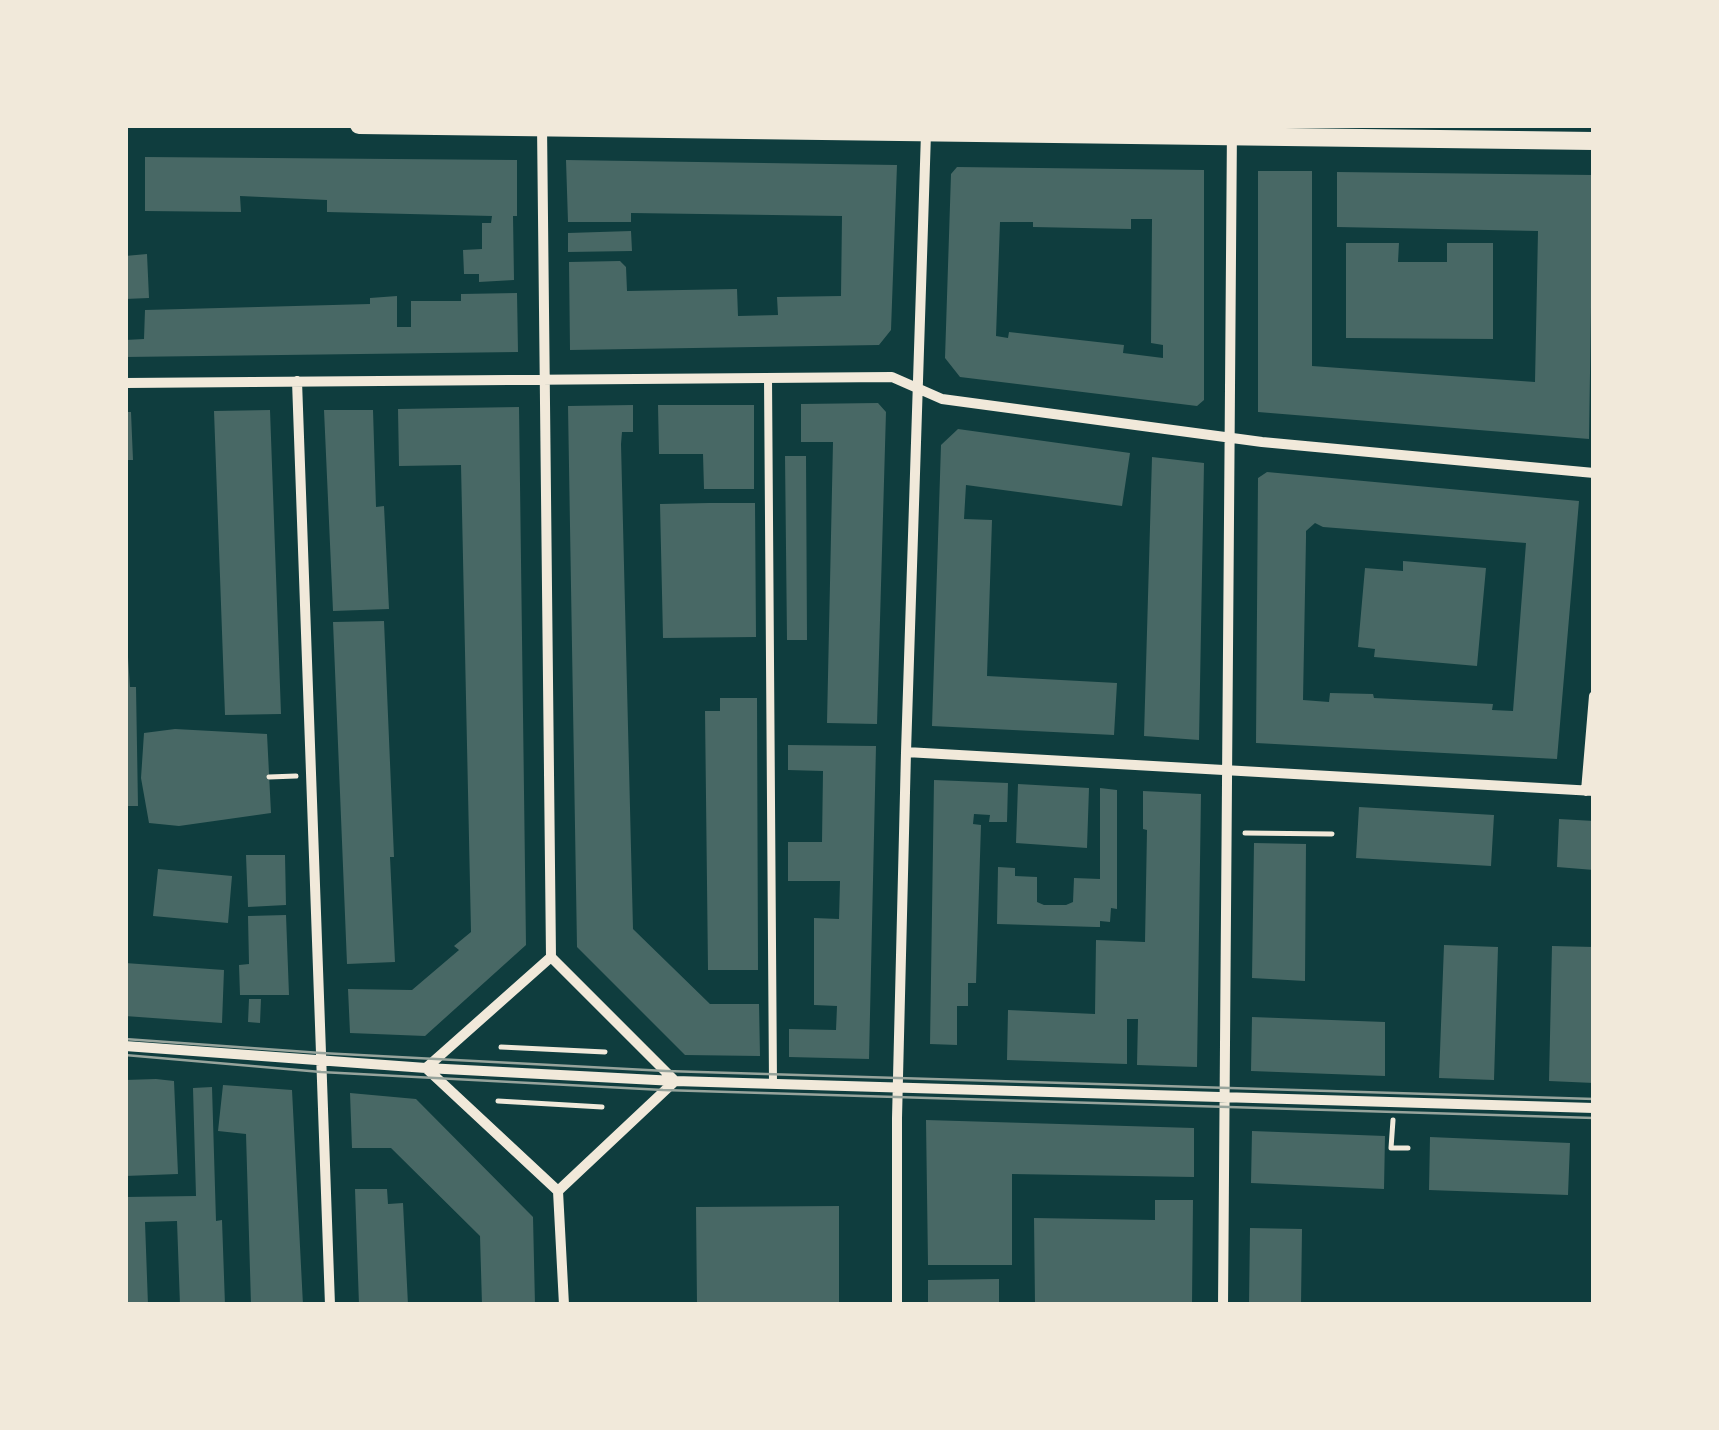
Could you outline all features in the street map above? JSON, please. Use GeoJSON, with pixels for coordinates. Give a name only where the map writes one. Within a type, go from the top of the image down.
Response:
{"type":"FeatureCollection","features":[{"type":"Feature","properties":{"kind":"street"},"geometry":{"type":"LineString","coordinates":[[359,125],[926,132],[1232,131],[1594,141]]}},
{"type":"Feature","properties":{"kind":"street"},"geometry":{"type":"LineString","coordinates":[[542,126],[551,957],[675,1081]]}},
{"type":"Feature","properties":{"kind":"street"},"geometry":{"type":"LineString","coordinates":[[1223,1305],[1232,131]]}},
{"type":"Feature","properties":{"kind":"street"},"geometry":{"type":"LineString","coordinates":[[897,1305],[897,1087],[926,132]]}},
{"type":"Feature","properties":{"kind":"street"},"geometry":{"type":"LineString","coordinates":[[125,383],[892,378],[942,399],[1231,438],[1594,473]]}},
{"type":"Feature","properties":{"kind":"street"},"geometry":{"type":"LineString","coordinates":[[297,381],[330,1305]]}},
{"type":"Feature","properties":{"kind":"street"},"geometry":{"type":"LineString","coordinates":[[906,752],[1590,791],[1594,696]]}},
{"type":"Feature","properties":{"kind":"street"},"geometry":{"type":"LineString","coordinates":[[426,1068],[551,957]]}},
{"type":"Feature","properties":{"kind":"street"},"geometry":{"type":"LineString","coordinates":[[125,1046],[675,1081],[1594,1108]]}},
{"type":"Feature","properties":{"kind":"street"},"geometry":{"type":"LineString","coordinates":[[426,1068],[558,1191],[564,1305]]}},
{"type":"Feature","properties":{"kind":"street"},"geometry":{"type":"LineString","coordinates":[[558,1191],[675,1081]]}},
{"type":"Feature","properties":{"kind":"lane"},"geometry":{"type":"LineString","coordinates":[[768,378],[773,1084]]}},
{"type":"Feature","properties":{"kind":"path"},"geometry":{"type":"LineString","coordinates":[[269,777],[283,776]]}},
{"type":"Feature","properties":{"kind":"path"},"geometry":{"type":"LineString","coordinates":[[1227,832],[1332,834]]}},
{"type":"Feature","properties":{"kind":"path"},"geometry":{"type":"LineString","coordinates":[[501,1047],[606,1052]]}},
{"type":"Feature","properties":{"kind":"path"},"geometry":{"type":"LineString","coordinates":[[498,1101],[602,1107]]}},
{"type":"Feature","properties":{"kind":"path"},"geometry":{"type":"LineString","coordinates":[[1394,1102],[1392,1148],[1408,1148]]}},
{"type":"Feature","properties":{"kind":"building"},"geometry":{"type":"Polygon","coordinates":[[[145,157],[517,160],[514,280],[479,282],[479,274],[464,274],[463,250],[482,249],[482,223],[491,223],[492,216],[327,212],[327,200],[240,196],[241,212],[145,211],[145,157]]]}},
{"type":"Feature","properties":{"kind":"building"},"geometry":{"type":"Polygon","coordinates":[[[566,160],[897,165],[891,330],[879,345],[570,350],[569,262],[620,261],[626,267],[627,291],[737,289],[738,316],[778,315],[777,297],[841,296],[842,216],[631,213],[631,222],[568,222],[566,160]]]}},
{"type":"Feature","properties":{"kind":"building"},"geometry":{"type":"Polygon","coordinates":[[[957,167],[1204,170],[1204,400],[1197,406],[960,377],[945,358],[951,174],[957,167]],[[1131,219],[1131,229],[1033,227],[1033,222],[1000,222],[996,336],[1008,338],[1009,332],[1124,345],[1123,353],[1163,358],[1163,345],[1151,343],[1152,219],[1131,219]]]}},
{"type":"Feature","properties":{"kind":"building"},"geometry":{"type":"Polygon","coordinates":[[[1258,171],[1312,171],[1312,366],[1535,382],[1538,231],[1337,227],[1337,172],[1593,175],[1589,439],[1258,412],[1258,171]]]}},
{"type":"Feature","properties":{"kind":"building"},"geometry":{"type":"Polygon","coordinates":[[[631,231],[632,251],[568,252],[568,233],[631,231]]]}},
{"type":"Feature","properties":{"kind":"building"},"geometry":{"type":"Polygon","coordinates":[[[1346,243],[1399,243],[1398,262],[1447,262],[1447,243],[1493,243],[1493,339],[1346,338],[1346,243]]]}},
{"type":"Feature","properties":{"kind":"building"},"geometry":{"type":"Polygon","coordinates":[[[147,254],[149,298],[125,299],[125,256],[147,254]]]}},
{"type":"Feature","properties":{"kind":"building"},"geometry":{"type":"Polygon","coordinates":[[[517,293],[518,352],[125,357],[125,340],[144,339],[145,310],[370,304],[370,298],[397,296],[397,327],[411,327],[411,301],[461,301],[461,294],[517,293]]]}},
{"type":"Feature","properties":{"kind":"building"},"geometry":{"type":"Polygon","coordinates":[[[878,403],[886,412],[877,724],[827,723],[833,442],[801,442],[801,404],[878,403]]]}},
{"type":"Feature","properties":{"kind":"building"},"geometry":{"type":"Polygon","coordinates":[[[633,405],[633,432],[622,432],[621,444],[633,929],[710,1004],[759,1004],[760,1056],[685,1055],[577,947],[568,406],[633,405]]]}},
{"type":"Feature","properties":{"kind":"building"},"geometry":{"type":"Polygon","coordinates":[[[658,405],[754,405],[754,489],[704,489],[703,454],[659,454],[658,405]]]}},
{"type":"Feature","properties":{"kind":"building"},"geometry":{"type":"Polygon","coordinates":[[[519,407],[526,945],[425,1036],[350,1033],[348,989],[412,990],[459,950],[454,946],[471,932],[461,465],[399,466],[398,409],[519,407]]]}},
{"type":"Feature","properties":{"kind":"building"},"geometry":{"type":"Polygon","coordinates":[[[270,410],[281,714],[225,715],[214,411],[270,410]]]}},
{"type":"Feature","properties":{"kind":"building"},"geometry":{"type":"Polygon","coordinates":[[[324,410],[373,410],[376,507],[384,506],[389,609],[333,611],[324,410]]]}},
{"type":"Feature","properties":{"kind":"building"},"geometry":{"type":"Polygon","coordinates":[[[125,412],[131,412],[133,460],[125,460],[125,412]]]}},
{"type":"Feature","properties":{"kind":"building"},"geometry":{"type":"Polygon","coordinates":[[[958,429],[1130,453],[1122,506],[966,485],[964,519],[992,520],[987,676],[1117,683],[1114,735],[932,726],[941,445],[958,429]]]}},
{"type":"Feature","properties":{"kind":"building"},"geometry":{"type":"Polygon","coordinates":[[[785,456],[806,456],[807,640],[787,640],[785,456]]]}},
{"type":"Feature","properties":{"kind":"building"},"geometry":{"type":"Polygon","coordinates":[[[1152,457],[1204,463],[1199,740],[1144,736],[1152,457]]]}},
{"type":"Feature","properties":{"kind":"building"},"geometry":{"type":"Polygon","coordinates":[[[1267,472],[1579,501],[1557,759],[1256,743],[1258,478],[1267,472]],[[1315,523],[1306,531],[1303,700],[1329,702],[1330,693],[1373,694],[1374,698],[1493,704],[1492,710],[1513,711],[1526,543],[1323,527],[1315,523]]]}},
{"type":"Feature","properties":{"kind":"building"},"geometry":{"type":"Polygon","coordinates":[[[755,503],[756,637],[663,638],[660,504],[755,503]]]}},
{"type":"Feature","properties":{"kind":"building"},"geometry":{"type":"Polygon","coordinates":[[[1403,561],[1486,568],[1477,666],[1374,657],[1375,649],[1358,647],[1365,568],[1403,571],[1403,561]]]}},
{"type":"Feature","properties":{"kind":"building"},"geometry":{"type":"Polygon","coordinates":[[[384,621],[395,962],[347,964],[333,622],[384,621]]]}},
{"type":"Feature","properties":{"kind":"building"},"geometry":{"type":"Polygon","coordinates":[[[125,657],[130,687],[136,687],[138,806],[125,806],[125,657]]]}},
{"type":"Feature","properties":{"kind":"building"},"geometry":{"type":"Polygon","coordinates":[[[720,698],[757,698],[758,970],[708,970],[705,711],[720,711],[720,698]]]}},
{"type":"Feature","properties":{"kind":"building"},"geometry":{"type":"Polygon","coordinates":[[[175,729],[267,734],[271,813],[179,826],[149,823],[141,778],[144,733],[175,729]]]}},
{"type":"Feature","properties":{"kind":"building"},"geometry":{"type":"Polygon","coordinates":[[[788,745],[876,746],[869,1059],[789,1057],[789,1029],[836,1030],[837,1006],[814,1005],[814,918],[839,919],[840,881],[788,881],[788,842],[822,842],[823,771],[788,770],[788,745]]]}},
{"type":"Feature","properties":{"kind":"building"},"geometry":{"type":"Polygon","coordinates":[[[934,780],[1008,783],[1007,822],[989,822],[990,815],[974,814],[973,824],[981,825],[976,983],[968,983],[968,1006],[957,1006],[957,1045],[930,1044],[934,780]]]}},
{"type":"Feature","properties":{"kind":"building"},"geometry":{"type":"Polygon","coordinates":[[[1018,784],[1089,788],[1087,848],[1016,843],[1018,784]]]}},
{"type":"Feature","properties":{"kind":"building"},"geometry":{"type":"Polygon","coordinates":[[[1100,788],[1117,790],[1117,909],[1111,908],[1110,922],[1100,921],[1100,927],[997,924],[998,867],[1015,868],[1015,876],[1037,877],[1037,902],[1044,905],[1073,902],[1074,878],[1100,879],[1100,788]]]}},
{"type":"Feature","properties":{"kind":"building"},"geometry":{"type":"Polygon","coordinates":[[[1143,791],[1201,794],[1197,1067],[1137,1065],[1138,1019],[1127,1019],[1127,1064],[1007,1060],[1008,1010],[1095,1014],[1096,940],[1145,942],[1147,830],[1143,829],[1143,791]]]}},
{"type":"Feature","properties":{"kind":"building"},"geometry":{"type":"Polygon","coordinates":[[[1359,807],[1494,815],[1491,866],[1356,858],[1359,807]]]}},
{"type":"Feature","properties":{"kind":"building"},"geometry":{"type":"Polygon","coordinates":[[[1559,819],[1594,821],[1594,870],[1557,867],[1559,819]]]}},
{"type":"Feature","properties":{"kind":"building"},"geometry":{"type":"Polygon","coordinates":[[[1254,843],[1306,844],[1305,981],[1252,978],[1254,843]]]}},
{"type":"Feature","properties":{"kind":"building"},"geometry":{"type":"Polygon","coordinates":[[[246,855],[285,855],[286,905],[248,907],[246,855]]]}},
{"type":"Feature","properties":{"kind":"building"},"geometry":{"type":"Polygon","coordinates":[[[158,869],[232,876],[228,923],[153,916],[158,869]]]}},
{"type":"Feature","properties":{"kind":"building"},"geometry":{"type":"Polygon","coordinates":[[[286,915],[289,995],[240,995],[239,965],[249,964],[248,916],[286,915]]]}},
{"type":"Feature","properties":{"kind":"building"},"geometry":{"type":"Polygon","coordinates":[[[1444,945],[1498,947],[1494,1080],[1439,1078],[1444,945]]]}},
{"type":"Feature","properties":{"kind":"building"},"geometry":{"type":"Polygon","coordinates":[[[1552,946],[1594,947],[1594,1083],[1549,1081],[1552,946]]]}},
{"type":"Feature","properties":{"kind":"building"},"geometry":{"type":"Polygon","coordinates":[[[125,963],[224,970],[222,1023],[125,1016],[125,963]]]}},
{"type":"Feature","properties":{"kind":"building"},"geometry":{"type":"Polygon","coordinates":[[[249,999],[261,999],[260,1023],[248,1022],[249,999]]]}},
{"type":"Feature","properties":{"kind":"building"},"geometry":{"type":"Polygon","coordinates":[[[1252,1017],[1385,1022],[1385,1076],[1251,1071],[1252,1017]]]}},
{"type":"Feature","properties":{"kind":"building"},"geometry":{"type":"Polygon","coordinates":[[[125,1080],[174,1081],[178,1174],[125,1176],[125,1080]]]}},
{"type":"Feature","properties":{"kind":"building"},"geometry":{"type":"Polygon","coordinates":[[[223,1085],[292,1090],[303,1305],[251,1305],[246,1134],[218,1131],[223,1085]]]}},
{"type":"Feature","properties":{"kind":"building"},"geometry":{"type":"Polygon","coordinates":[[[212,1087],[216,1221],[222,1220],[225,1305],[180,1305],[177,1221],[145,1222],[148,1305],[125,1305],[125,1197],[196,1196],[193,1088],[212,1087]]]}},
{"type":"Feature","properties":{"kind":"building"},"geometry":{"type":"Polygon","coordinates":[[[350,1093],[416,1099],[533,1217],[535,1305],[482,1305],[480,1236],[391,1148],[352,1148],[350,1093]]]}},
{"type":"Feature","properties":{"kind":"building"},"geometry":{"type":"Polygon","coordinates":[[[926,1120],[1194,1128],[1194,1177],[1012,1174],[1012,1265],[928,1265],[926,1120]]]}},
{"type":"Feature","properties":{"kind":"building"},"geometry":{"type":"Polygon","coordinates":[[[1252,1131],[1385,1136],[1384,1189],[1251,1183],[1252,1131]]]}},
{"type":"Feature","properties":{"kind":"building"},"geometry":{"type":"Polygon","coordinates":[[[1430,1137],[1570,1143],[1568,1195],[1429,1190],[1430,1137]]]}},
{"type":"Feature","properties":{"kind":"building"},"geometry":{"type":"Polygon","coordinates":[[[355,1189],[387,1189],[388,1204],[403,1203],[408,1305],[359,1305],[355,1189]]]}},
{"type":"Feature","properties":{"kind":"building"},"geometry":{"type":"Polygon","coordinates":[[[1155,1200],[1193,1200],[1192,1305],[1035,1305],[1034,1218],[1155,1220],[1155,1200]]]}},
{"type":"Feature","properties":{"kind":"building"},"geometry":{"type":"Polygon","coordinates":[[[839,1206],[839,1305],[697,1305],[696,1207],[839,1206]]]}},
{"type":"Feature","properties":{"kind":"building"},"geometry":{"type":"Polygon","coordinates":[[[1250,1228],[1302,1229],[1301,1305],[1249,1305],[1250,1228]]]}},
{"type":"Feature","properties":{"kind":"building"},"geometry":{"type":"Polygon","coordinates":[[[999,1279],[999,1305],[928,1305],[928,1280],[999,1279]]]}},
{"type":"Feature","properties":{"kind":"tram line"},"geometry":{"type":"LineString","coordinates":[[125,1039],[666,1071],[1594,1099]]}},
{"type":"Feature","properties":{"kind":"tram line"},"geometry":{"type":"LineString","coordinates":[[125,1055],[321,1072],[663,1090],[1594,1118]]}}]}
